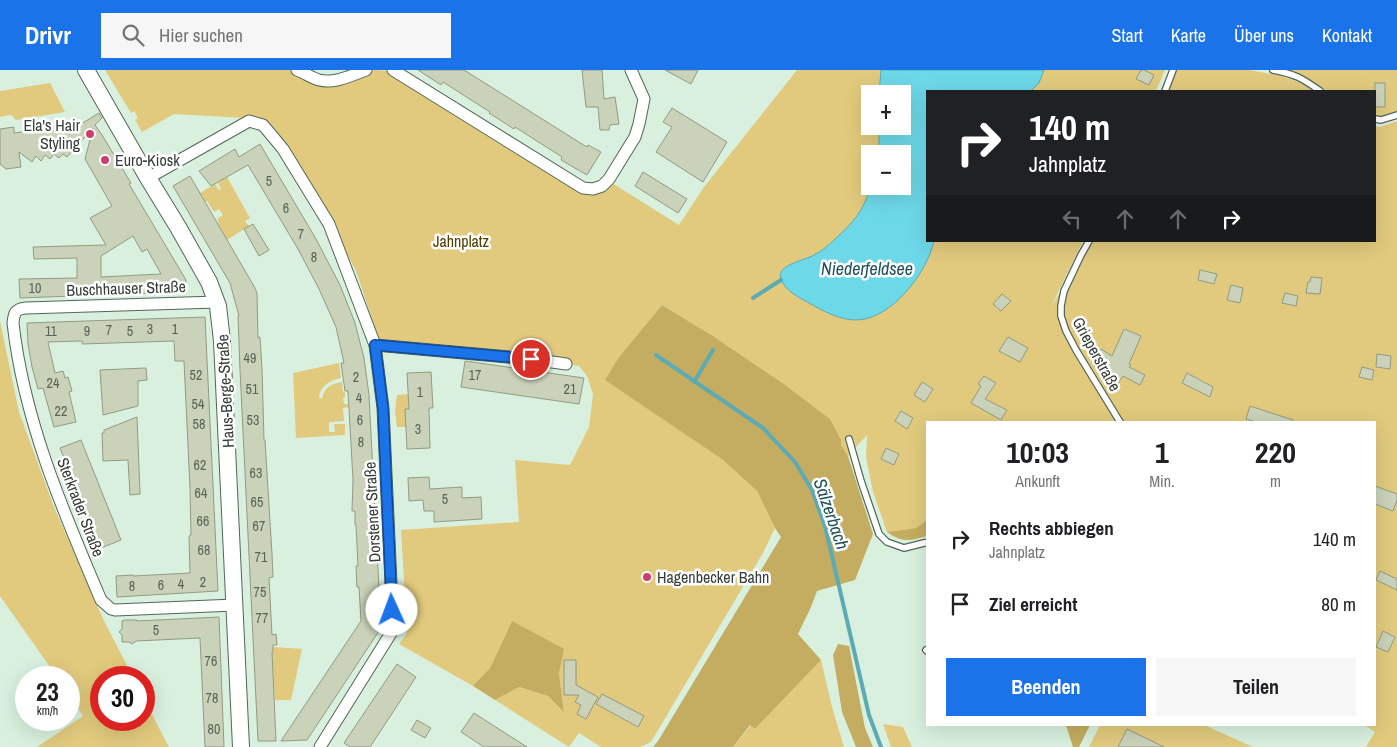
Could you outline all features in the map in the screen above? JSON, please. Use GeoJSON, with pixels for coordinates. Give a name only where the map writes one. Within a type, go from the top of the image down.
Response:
{"type":"FeatureCollection","features":[{"type":"Feature","properties":{"kind":"main road","name":"Haus-Berge-Straße"},"geometry":{"type":"LineString","coordinates":[[86,70],[204,273],[217,302],[222,330],[241,747]]}},
{"type":"Feature","properties":{"kind":"street"},"geometry":{"type":"LineString","coordinates":[[297,70],[326,81],[366,70]]}},
{"type":"Feature","properties":{"kind":"street"},"geometry":{"type":"LineString","coordinates":[[393,70],[584,188],[593,189],[602,186],[609,179],[635,137],[644,99],[631,70]]}},
{"type":"Feature","properties":{"kind":"street"},"geometry":{"type":"LineString","coordinates":[[148,178],[249,121],[263,125],[283,149],[329,224],[375,345],[531,359],[566,364]]}},
{"type":"Feature","properties":{"kind":"street","name":"Buschhauser Straße"},"geometry":{"type":"LineString","coordinates":[[36,308],[217,302]]}},
{"type":"Feature","properties":{"kind":"street","name":"Sterkrader Straße"},"geometry":{"type":"LineString","coordinates":[[36,308],[20,309],[16,312],[13,323],[25,391],[57,496],[101,600],[115,610],[235,605]]}},
{"type":"Feature","properties":{"kind":"street","name":"Dorstener Straße"},"geometry":{"type":"LineString","coordinates":[[320,747],[393,627],[383,408],[375,345]]}},
{"type":"Feature","properties":{"kind":"lane"},"geometry":{"type":"LineString","coordinates":[[1165,90],[1173,70]]}},
{"type":"Feature","properties":{"kind":"lane"},"geometry":{"type":"LineString","coordinates":[[1273,70],[1300,77],[1319,90]]}},
{"type":"Feature","properties":{"kind":"lane"},"geometry":{"type":"LineString","coordinates":[[1376,119],[1381,120],[1397,115]]}},
{"type":"Feature","properties":{"kind":"lane","name":"Grieperstraße"},"geometry":{"type":"LineString","coordinates":[[1088,242],[1064,291],[1061,316],[1076,350],[1119,421]]}},
{"type":"Feature","properties":{"kind":"lane"},"geometry":{"type":"LineString","coordinates":[[849,439],[853,457],[879,534],[887,542],[904,548],[926,542]]}},
{"type":"Feature","properties":{"kind":"green space","name":"Jahnplatz"},"geometry":{"type":"Polygon","coordinates":[[[105,70],[293,70],[317,81],[349,79],[373,70],[391,71],[583,189],[609,181],[679,225],[704,187],[797,70],[1165,70],[1156,90],[926,90],[926,242],[1083,242],[1051,307],[1090,242],[1376,242],[1376,126],[1380,127],[1397,121],[1397,747],[1366,747],[1375,732],[1366,726],[1376,726],[1376,421],[926,421],[926,521],[916,528],[887,532],[873,492],[866,457],[867,435],[848,456],[830,419],[784,384],[713,336],[662,305],[619,357],[606,380],[723,460],[757,491],[775,528],[763,553],[651,742],[640,747],[601,747],[579,733],[569,747],[495,700],[519,687],[548,696],[564,711],[559,673],[512,621],[490,668],[473,686],[399,644],[407,633],[401,530],[519,522],[515,460],[570,465],[589,427],[593,394],[587,376],[579,366],[380,343],[356,271],[331,223],[286,150],[245,118],[174,114],[142,132],[135,120],[138,118],[134,111],[131,113],[105,70]]]}},
{"type":"Feature","properties":{"kind":"green space"},"geometry":{"type":"Polygon","coordinates":[[[1176,70],[1250,70],[1282,76],[1304,84],[1313,90],[1167,90],[1176,70]]]}},
{"type":"Feature","properties":{"kind":"green space"},"geometry":{"type":"Polygon","coordinates":[[[1286,70],[1397,70],[1397,113],[1376,116],[1376,90],[1320,90],[1294,71],[1286,70]]]}},
{"type":"Feature","properties":{"kind":"green space"},"geometry":{"type":"Polygon","coordinates":[[[50,83],[65,112],[16,120],[11,115],[0,117],[0,91],[50,83]]]}},
{"type":"Feature","properties":{"kind":"green space"},"geometry":{"type":"Polygon","coordinates":[[[227,177],[250,218],[245,221],[249,226],[227,240],[217,219],[223,215],[219,209],[214,212],[200,193],[215,184],[219,190],[221,189],[218,183],[227,177]]]}},
{"type":"Feature","properties":{"kind":"green space"},"geometry":{"type":"Polygon","coordinates":[[[0,321],[19,412],[54,507],[104,621],[127,666],[90,666],[90,731],[155,731],[155,720],[169,747],[37,747],[61,731],[80,731],[80,718],[83,716],[80,712],[80,666],[49,666],[0,596],[0,321]]]}},
{"type":"Feature","properties":{"kind":"green space"},"geometry":{"type":"Polygon","coordinates":[[[339,363],[341,378],[326,384],[321,390],[319,398],[322,399],[324,392],[329,387],[342,382],[343,392],[345,392],[344,404],[349,404],[349,407],[343,408],[344,421],[329,422],[329,432],[335,432],[334,424],[345,424],[345,435],[296,438],[293,373],[339,363]]]}},
{"type":"Feature","properties":{"kind":"green space"},"geometry":{"type":"Polygon","coordinates":[[[408,394],[409,409],[405,410],[406,427],[397,427],[395,411],[397,395],[408,394]]]}},
{"type":"Feature","properties":{"kind":"green space"},"geometry":{"type":"Polygon","coordinates":[[[273,647],[302,649],[291,700],[275,700],[273,647]]]}},
{"type":"Feature","properties":{"kind":"green space"},"geometry":{"type":"Polygon","coordinates":[[[821,660],[844,747],[733,747],[751,725],[755,729],[821,660]]]}},
{"type":"Feature","properties":{"kind":"green space"},"geometry":{"type":"Polygon","coordinates":[[[883,724],[903,727],[912,747],[891,747],[883,724]]]}},
{"type":"Feature","properties":{"kind":"green space"},"geometry":{"type":"Polygon","coordinates":[[[1100,726],[1206,726],[1253,747],[1089,747],[1100,726]]]}},
{"type":"Feature","properties":{"kind":"shaded area"},"geometry":{"type":"Polygon","coordinates":[[[662,305],[713,336],[784,384],[830,419],[848,456],[873,534],[855,580],[817,591],[798,634],[821,660],[755,729],[750,725],[733,747],[653,747],[781,537],[757,491],[723,460],[605,380],[619,357],[662,305]]]}},
{"type":"Feature","properties":{"kind":"shaded area"},"geometry":{"type":"Polygon","coordinates":[[[926,521],[926,536],[906,540],[897,538],[887,532],[916,528],[926,521]]]}},
{"type":"Feature","properties":{"kind":"shaded area"},"geometry":{"type":"Polygon","coordinates":[[[512,621],[564,649],[559,673],[564,712],[548,696],[519,687],[495,700],[473,686],[490,668],[512,621]]]}},
{"type":"Feature","properties":{"kind":"shaded area"},"geometry":{"type":"Polygon","coordinates":[[[838,644],[849,646],[865,728],[873,747],[856,747],[842,712],[833,655],[838,644]]]}},
{"type":"Feature","properties":{"kind":"shaded area"},"geometry":{"type":"Polygon","coordinates":[[[1066,726],[1090,726],[1079,747],[1073,747],[1066,726]]]}},
{"type":"Feature","properties":{"kind":"water","name":"Niederfeldsee"},"geometry":{"type":"Polygon","coordinates":[[[881,70],[1044,70],[1039,83],[1032,90],[926,90],[926,242],[934,242],[930,254],[915,280],[894,303],[882,312],[869,318],[850,320],[826,312],[789,291],[783,283],[780,274],[782,270],[792,264],[820,252],[828,246],[853,221],[868,195],[911,195],[911,145],[879,145],[879,135],[911,135],[911,85],[880,85],[881,70]]]}},
{"type":"Feature","properties":{"kind":"building"},"geometry":{"type":"Polygon","coordinates":[[[418,70],[464,70],[587,147],[588,145],[601,152],[587,175],[561,160],[562,157],[515,127],[514,129],[443,82],[441,85],[418,70]]]}},
{"type":"Feature","properties":{"kind":"building"},"geometry":{"type":"Polygon","coordinates":[[[582,70],[602,70],[604,99],[615,97],[619,124],[610,125],[609,130],[600,130],[598,107],[586,107],[582,70]]]}},
{"type":"Feature","properties":{"kind":"building"},"geometry":{"type":"Polygon","coordinates":[[[665,70],[698,70],[691,84],[665,70]]]}},
{"type":"Feature","properties":{"kind":"building"},"geometry":{"type":"Polygon","coordinates":[[[1141,70],[1154,75],[1149,85],[1136,79],[1141,70]]]}},
{"type":"Feature","properties":{"kind":"building"},"geometry":{"type":"Polygon","coordinates":[[[1375,83],[1385,83],[1385,107],[1376,107],[1375,83]]]}},
{"type":"Feature","properties":{"kind":"building"},"geometry":{"type":"Polygon","coordinates":[[[672,108],[727,142],[703,182],[656,152],[672,127],[663,122],[672,108]]]}},
{"type":"Feature","properties":{"kind":"building"},"geometry":{"type":"Polygon","coordinates":[[[99,113],[102,118],[95,125],[131,183],[129,184],[186,280],[180,292],[20,298],[19,279],[77,278],[77,258],[34,259],[33,247],[106,245],[90,218],[112,206],[85,159],[93,128],[67,157],[63,154],[59,158],[54,154],[50,159],[45,155],[41,161],[36,156],[32,162],[19,152],[21,167],[6,169],[0,164],[0,129],[14,127],[14,133],[67,126],[68,132],[99,113]],[[133,236],[101,256],[101,277],[161,274],[147,249],[142,252],[133,236]]]}},
{"type":"Feature","properties":{"kind":"building"},"geometry":{"type":"Polygon","coordinates":[[[260,144],[316,239],[340,285],[355,323],[364,358],[369,395],[381,628],[307,740],[281,741],[361,621],[359,587],[357,587],[356,566],[358,566],[355,511],[352,511],[353,480],[348,391],[345,391],[341,363],[344,363],[336,327],[298,249],[248,165],[211,186],[199,171],[235,149],[239,157],[260,144]]]}},
{"type":"Feature","properties":{"kind":"building"},"geometry":{"type":"Polygon","coordinates":[[[643,172],[687,199],[678,213],[635,186],[643,172]]]}},
{"type":"Feature","properties":{"kind":"building"},"geometry":{"type":"Polygon","coordinates":[[[190,176],[257,293],[258,338],[260,337],[264,440],[272,554],[273,577],[269,578],[272,635],[276,634],[277,645],[273,645],[272,652],[276,741],[258,741],[239,316],[230,283],[173,186],[190,176]]]}},
{"type":"Feature","properties":{"kind":"building"},"geometry":{"type":"Polygon","coordinates":[[[253,224],[269,250],[259,256],[244,229],[253,224]]]}},
{"type":"Feature","properties":{"kind":"building"},"geometry":{"type":"Polygon","coordinates":[[[1200,270],[1217,274],[1214,284],[1198,280],[1200,270]]]}},
{"type":"Feature","properties":{"kind":"building"},"geometry":{"type":"Polygon","coordinates":[[[1311,277],[1322,278],[1320,294],[1306,293],[1311,277]]]}},
{"type":"Feature","properties":{"kind":"building"},"geometry":{"type":"Polygon","coordinates":[[[1231,285],[1243,288],[1240,303],[1227,300],[1231,285]]]}},
{"type":"Feature","properties":{"kind":"building"},"geometry":{"type":"Polygon","coordinates":[[[1285,293],[1298,296],[1296,306],[1282,303],[1285,293]]]}},
{"type":"Feature","properties":{"kind":"building"},"geometry":{"type":"Polygon","coordinates":[[[1002,294],[1011,301],[1001,311],[993,304],[1002,294]]]}},
{"type":"Feature","properties":{"kind":"building"},"geometry":{"type":"Polygon","coordinates":[[[205,317],[218,591],[117,597],[116,576],[190,573],[190,488],[184,361],[175,361],[174,341],[82,344],[82,341],[48,342],[55,373],[63,371],[65,378],[68,377],[72,391],[69,392],[76,422],[54,427],[43,388],[38,389],[32,367],[27,323],[205,317]]]}},
{"type":"Feature","properties":{"kind":"building"},"geometry":{"type":"Polygon","coordinates":[[[1124,329],[1141,336],[1129,367],[1145,375],[1140,385],[1123,376],[1113,390],[1103,380],[1092,362],[1101,349],[1112,356],[1124,329]]]}},
{"type":"Feature","properties":{"kind":"building"},"geometry":{"type":"Polygon","coordinates":[[[1008,337],[1028,348],[1020,362],[999,351],[1008,337]]]}},
{"type":"Feature","properties":{"kind":"building"},"geometry":{"type":"Polygon","coordinates":[[[1377,354],[1391,356],[1390,369],[1376,367],[1377,354]]]}},
{"type":"Feature","properties":{"kind":"building"},"geometry":{"type":"Polygon","coordinates":[[[465,361],[584,378],[579,404],[461,387],[465,361]]]}},
{"type":"Feature","properties":{"kind":"building"},"geometry":{"type":"Polygon","coordinates":[[[1362,367],[1374,370],[1372,380],[1359,377],[1362,367]]]}},
{"type":"Feature","properties":{"kind":"building"},"geometry":{"type":"Polygon","coordinates":[[[146,368],[147,380],[138,381],[138,406],[103,415],[100,370],[146,368]]]}},
{"type":"Feature","properties":{"kind":"building"},"geometry":{"type":"Polygon","coordinates":[[[431,372],[433,408],[429,408],[430,448],[407,449],[405,409],[409,409],[407,373],[431,372]]]}},
{"type":"Feature","properties":{"kind":"building"},"geometry":{"type":"Polygon","coordinates":[[[1187,373],[1213,387],[1210,397],[1182,383],[1187,373]]]}},
{"type":"Feature","properties":{"kind":"building"},"geometry":{"type":"Polygon","coordinates":[[[984,376],[996,383],[985,399],[1007,410],[1001,420],[971,403],[981,386],[978,384],[984,376]]]}},
{"type":"Feature","properties":{"kind":"building"},"geometry":{"type":"Polygon","coordinates":[[[922,382],[933,389],[925,402],[914,395],[922,382]]]}},
{"type":"Feature","properties":{"kind":"building"},"geometry":{"type":"Polygon","coordinates":[[[1250,406],[1293,421],[1253,421],[1246,419],[1250,406]]]}},
{"type":"Feature","properties":{"kind":"building"},"geometry":{"type":"Polygon","coordinates":[[[901,411],[913,418],[907,429],[895,421],[901,411]]]}},
{"type":"Feature","properties":{"kind":"building"},"geometry":{"type":"Polygon","coordinates":[[[137,417],[140,494],[130,495],[128,460],[103,461],[102,433],[104,433],[104,430],[137,417]]]}},
{"type":"Feature","properties":{"kind":"building"},"geometry":{"type":"Polygon","coordinates":[[[81,440],[121,540],[101,548],[60,448],[81,440]]]}},
{"type":"Feature","properties":{"kind":"building"},"geometry":{"type":"Polygon","coordinates":[[[886,448],[899,454],[894,465],[881,459],[886,448]]]}},
{"type":"Feature","properties":{"kind":"building"},"geometry":{"type":"Polygon","coordinates":[[[429,477],[430,489],[462,487],[462,498],[481,497],[482,519],[434,522],[434,511],[424,511],[423,500],[409,501],[408,478],[429,477]]]}},
{"type":"Feature","properties":{"kind":"building"},"geometry":{"type":"Polygon","coordinates":[[[1376,486],[1397,494],[1393,511],[1376,504],[1376,486]]]}},
{"type":"Feature","properties":{"kind":"building"},"geometry":{"type":"Polygon","coordinates":[[[1380,571],[1397,579],[1397,590],[1376,580],[1380,571]]]}},
{"type":"Feature","properties":{"kind":"building"},"geometry":{"type":"Polygon","coordinates":[[[219,617],[224,747],[205,747],[200,638],[136,641],[132,644],[122,642],[122,635],[119,632],[122,629],[122,621],[125,620],[219,617]]]}},
{"type":"Feature","properties":{"kind":"building"},"geometry":{"type":"Polygon","coordinates":[[[1383,631],[1395,637],[1388,652],[1376,647],[1383,631]]]}},
{"type":"Feature","properties":{"kind":"building"},"geometry":{"type":"Polygon","coordinates":[[[564,660],[576,660],[576,685],[598,697],[586,719],[577,714],[581,705],[575,702],[579,695],[564,695],[564,660]]]}},
{"type":"Feature","properties":{"kind":"building"},"geometry":{"type":"Polygon","coordinates":[[[397,664],[416,677],[370,747],[350,747],[344,743],[397,664]]]}},
{"type":"Feature","properties":{"kind":"building"},"geometry":{"type":"Polygon","coordinates":[[[602,694],[644,716],[638,727],[596,704],[602,694]]]}},
{"type":"Feature","properties":{"kind":"building"},"geometry":{"type":"Polygon","coordinates":[[[474,713],[527,747],[484,747],[461,732],[474,713]]]}},
{"type":"Feature","properties":{"kind":"building"},"geometry":{"type":"Polygon","coordinates":[[[417,720],[431,728],[425,738],[411,730],[417,720]]]}},
{"type":"Feature","properties":{"kind":"building"},"geometry":{"type":"Polygon","coordinates":[[[1127,729],[1164,747],[1118,747],[1127,729]]]}},
{"type":"Feature","properties":{"kind":"waterway"},"geometry":{"type":"LineString","coordinates":[[753,298],[781,280]]}},
{"type":"Feature","properties":{"kind":"waterway"},"geometry":{"type":"LineString","coordinates":[[694,382],[713,350]]}},
{"type":"Feature","properties":{"kind":"waterway","name":"Sälzerbach"},"geometry":{"type":"LineString","coordinates":[[656,355],[763,428],[795,462],[812,490],[825,526],[869,715],[881,747]]}},
{"type":"Feature","properties":{"kind":"place","name":"Ela's Hair Styling"},"geometry":{"type":"Point","coordinates":[90,134]}},
{"type":"Feature","properties":{"kind":"place","name":"Euro-Kiosk"},"geometry":{"type":"Point","coordinates":[105,160]}},
{"type":"Feature","properties":{"kind":"place","name":"Hagenbecker Bahn"},"geometry":{"type":"Point","coordinates":[647,577]}},
{"type":"Feature","properties":{"kind":"route"},"geometry":{"type":"LineString","coordinates":[[392,610],[383,408],[375,345],[531,359]]}}]}
